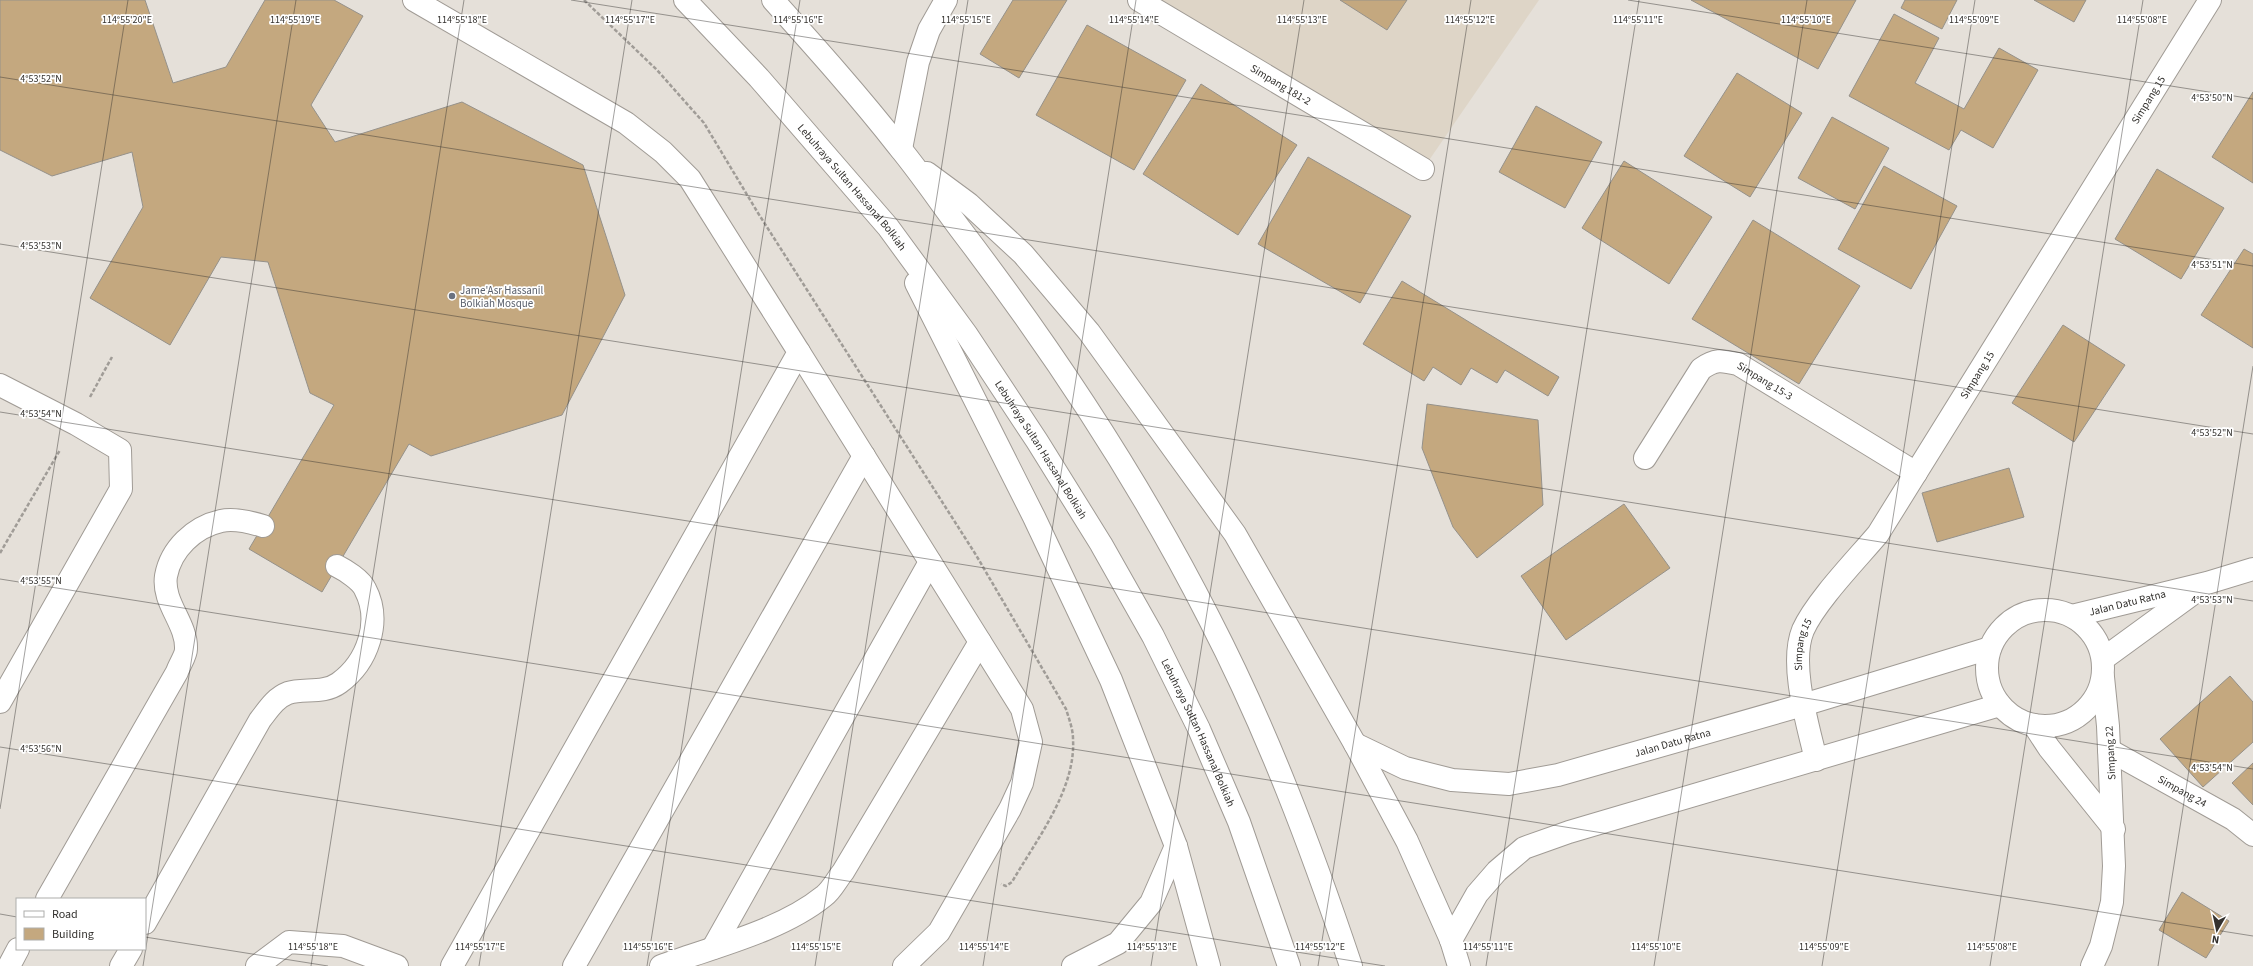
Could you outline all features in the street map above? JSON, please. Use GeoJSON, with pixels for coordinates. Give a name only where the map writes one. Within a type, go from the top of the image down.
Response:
{"type":"FeatureCollection","features":[{"type":"Feature","properties":{"kind":"main road"},"geometry":{"type":"LineString","coordinates":[[414,0],[626,123],[663,152],[690,179],[1022,709],[1031,742],[1028,762],[1022,783],[1010,809],[939,932],[904,966]]}},
{"type":"Feature","properties":{"kind":"main road","name":"Lebuhraya Sultan Hassanal Bolkiah"},"geometry":{"type":"LineString","coordinates":[[685,0],[759,78],[888,227],[967,335],[1037,441],[1101,544],[1153,636],[1199,729],[1239,822],[1289,966]]}},
{"type":"Feature","properties":{"kind":"main road"},"geometry":{"type":"LineString","coordinates":[[772,0],[904,153],[1005,288],[1082,399],[1158,522],[1210,618],[1256,714],[1294,805],[1351,966]]}},
{"type":"Feature","properties":{"kind":"main road"},"geometry":{"type":"LineString","coordinates":[[904,153],[918,62],[929,30],[946,0]]}},
{"type":"Feature","properties":{"kind":"main road","name":"Simpang 181-2"},"geometry":{"type":"LineString","coordinates":[[1139,0],[1423,169]]}},
{"type":"Feature","properties":{"kind":"main road","name":"Simpang 15"},"geometry":{"type":"LineString","coordinates":[[1816,760],[1799,678],[1799,655],[1803,631],[1816,610],[1878,534],[2210,0]]}},
{"type":"Feature","properties":{"kind":"main road"},"geometry":{"type":"LineString","coordinates":[[904,153],[969,204],[1023,254],[1089,332],[1235,534],[1355,744],[1407,841],[1451,940],[1459,966]]}},
{"type":"Feature","properties":{"kind":"main road"},"geometry":{"type":"LineString","coordinates":[[888,227],[1034,517],[1111,680],[1176,846],[1209,966]]}},
{"type":"Feature","properties":{"kind":"main road"},"geometry":{"type":"LineString","coordinates":[[452,966],[799,352]]}},
{"type":"Feature","properties":{"kind":"main road","name":"Simpang 15-3"},"geometry":{"type":"LineString","coordinates":[[1645,458],[1701,370],[1712,362],[1724,361],[1738,364],[1916,473]]}},
{"type":"Feature","properties":{"kind":"main road"},"geometry":{"type":"LineString","coordinates":[[0,385],[76,424],[120,450],[121,489],[0,702]]}},
{"type":"Feature","properties":{"kind":"main road"},"geometry":{"type":"LineString","coordinates":[[574,966],[864,456]]}},
{"type":"Feature","properties":{"kind":"main road"},"geometry":{"type":"LineString","coordinates":[[48,898],[177,672],[186,650],[181,627],[169,604],[166,577],[174,553],[194,532],[221,521],[246,521],[263,526]]}},
{"type":"Feature","properties":{"kind":"main road"},"geometry":{"type":"LineString","coordinates":[[713,948],[930,562]]}},
{"type":"Feature","properties":{"kind":"main road"},"geometry":{"type":"LineString","coordinates":[[146,921],[260,720],[274,702],[289,693],[312,692],[338,684],[356,666],[370,641],[374,611],[365,587],[337,566]]}},
{"type":"Feature","properties":{"kind":"main road","name":"Jalan Datu Ratna"},"geometry":{"type":"LineString","coordinates":[[2072,616],[2207,583],[2253,570]]}},
{"type":"Feature","properties":{"kind":"main road","name":"Jalan Datu Ratna"},"geometry":{"type":"LineString","coordinates":[[2103,668],[2207,583]]}},
{"type":"Feature","properties":{"kind":"main road"},"geometry":{"type":"LineString","coordinates":[[2053,610],[2072,616],[2087,626],[2098,641],[2103,668],[2098,694],[2086,710],[2071,720],[2053,725],[2034,725],[2015,718],[2000,705],[1990,688],[1986,668],[1990,648],[2000,631],[2014,618],[2033,611],[2053,610]]}},
{"type":"Feature","properties":{"kind":"main road"},"geometry":{"type":"LineString","coordinates":[[662,966],[798,915],[826,895],[843,872],[980,642]]}},
{"type":"Feature","properties":{"kind":"main road","name":"Jalan Datu Ratna"},"geometry":{"type":"LineString","coordinates":[[1355,744],[1405,768],[1452,780],[1509,784],[1558,775],[1804,705],[1990,648]]}},
{"type":"Feature","properties":{"kind":"main road","name":"Simpang 22"},"geometry":{"type":"LineString","coordinates":[[2092,966],[2101,946],[2112,902],[2114,829],[2110,750],[2103,668]]}},
{"type":"Feature","properties":{"kind":"main road"},"geometry":{"type":"LineString","coordinates":[[1451,940],[1477,894],[1497,871],[1524,848],[1569,832],[2000,705]]}},
{"type":"Feature","properties":{"kind":"main road"},"geometry":{"type":"LineString","coordinates":[[2034,725],[2049,748],[2114,829]]}},
{"type":"Feature","properties":{"kind":"main road","name":"Simpang 24"},"geometry":{"type":"LineString","coordinates":[[2110,750],[2233,819],[2253,836]]}},
{"type":"Feature","properties":{"kind":"main road"},"geometry":{"type":"LineString","coordinates":[[1073,966],[1118,943],[1151,902],[1176,846]]}},
{"type":"Feature","properties":{"kind":"main road"},"geometry":{"type":"LineString","coordinates":[[257,966],[288,942],[343,946],[397,966]]}},
{"type":"Feature","properties":{"kind":"main road"},"geometry":{"type":"LineString","coordinates":[[9,966],[17,950]]}},
{"type":"Feature","properties":{"kind":"main road"},"geometry":{"type":"LineString","coordinates":[[121,966],[129,950]]}},
{"type":"Feature","properties":{"kind":"path"},"geometry":{"type":"LineString","coordinates":[[0,554],[76,424],[112,357]]}},
{"type":"Feature","properties":{"kind":"shaded area"},"geometry":{"type":"Polygon","coordinates":[[[1156,0],[1539,0],[1423,169],[1156,0]]]}},
{"type":"Feature","properties":{"kind":"building","name":"Jame'Asr Hassanil Bolkiah Mosque"},"geometry":{"type":"Polygon","coordinates":[[[0,0],[145,0],[173,83],[226,67],[265,0],[334,0],[363,16],[311,105],[335,142],[462,102],[583,165],[625,295],[562,415],[431,456],[409,444],[322,592],[249,549],[334,405],[310,393],[268,262],[221,257],[170,345],[90,298],[143,207],[132,152],[52,176],[0,150],[0,0]]]}},
{"type":"Feature","properties":{"kind":"building"},"geometry":{"type":"Polygon","coordinates":[[[1013,0],[1067,0],[1019,78],[980,54],[1013,0]]]}},
{"type":"Feature","properties":{"kind":"building"},"geometry":{"type":"Polygon","coordinates":[[[1340,0],[1407,0],[1387,30],[1340,0]]]}},
{"type":"Feature","properties":{"kind":"building"},"geometry":{"type":"Polygon","coordinates":[[[1691,0],[1856,0],[1818,69],[1691,0]]]}},
{"type":"Feature","properties":{"kind":"building"},"geometry":{"type":"Polygon","coordinates":[[[1905,0],[1957,0],[1942,29],[1901,8],[1905,0]]]}},
{"type":"Feature","properties":{"kind":"building"},"geometry":{"type":"Polygon","coordinates":[[[2034,0],[2086,0],[2074,22],[2034,0]]]}},
{"type":"Feature","properties":{"kind":"building"},"geometry":{"type":"Polygon","coordinates":[[[1894,14],[1939,38],[1915,83],[1964,109],[1999,48],[2038,70],[1993,148],[1961,130],[1949,150],[1849,96],[1894,14]]]}},
{"type":"Feature","properties":{"kind":"building"},"geometry":{"type":"Polygon","coordinates":[[[1087,25],[1186,80],[1134,170],[1036,115],[1087,25]]]}},
{"type":"Feature","properties":{"kind":"building"},"geometry":{"type":"Polygon","coordinates":[[[1737,73],[1802,113],[1750,197],[1684,156],[1737,73]]]}},
{"type":"Feature","properties":{"kind":"building"},"geometry":{"type":"Polygon","coordinates":[[[1201,84],[1297,145],[1238,235],[1143,174],[1201,84]]]}},
{"type":"Feature","properties":{"kind":"building"},"geometry":{"type":"Polygon","coordinates":[[[2253,92],[2253,183],[2212,157],[2253,92]]]}},
{"type":"Feature","properties":{"kind":"building"},"geometry":{"type":"Polygon","coordinates":[[[1536,106],[1602,142],[1565,208],[1499,172],[1536,106]]]}},
{"type":"Feature","properties":{"kind":"building"},"geometry":{"type":"Polygon","coordinates":[[[1832,117],[1889,148],[1855,209],[1798,178],[1832,117]]]}},
{"type":"Feature","properties":{"kind":"building"},"geometry":{"type":"Polygon","coordinates":[[[1308,157],[1411,216],[1360,303],[1258,244],[1308,157]]]}},
{"type":"Feature","properties":{"kind":"building"},"geometry":{"type":"Polygon","coordinates":[[[1624,161],[1712,217],[1669,284],[1582,228],[1624,161]]]}},
{"type":"Feature","properties":{"kind":"building"},"geometry":{"type":"Polygon","coordinates":[[[1884,166],[1957,206],[1911,289],[1838,249],[1884,166]]]}},
{"type":"Feature","properties":{"kind":"building"},"geometry":{"type":"Polygon","coordinates":[[[2157,169],[2224,208],[2181,279],[2115,239],[2157,169]]]}},
{"type":"Feature","properties":{"kind":"building"},"geometry":{"type":"Polygon","coordinates":[[[1753,220],[1860,286],[1799,384],[1692,319],[1753,220]]]}},
{"type":"Feature","properties":{"kind":"building"},"geometry":{"type":"Polygon","coordinates":[[[2244,249],[2253,254],[2253,348],[2201,315],[2244,249]]]}},
{"type":"Feature","properties":{"kind":"building"},"geometry":{"type":"Polygon","coordinates":[[[1402,281],[1559,377],[1548,396],[1505,370],[1497,383],[1471,368],[1461,385],[1433,367],[1424,381],[1363,344],[1402,281]]]}},
{"type":"Feature","properties":{"kind":"building"},"geometry":{"type":"Polygon","coordinates":[[[2063,325],[2125,365],[2074,442],[2012,403],[2063,325]]]}},
{"type":"Feature","properties":{"kind":"building"},"geometry":{"type":"Polygon","coordinates":[[[1427,404],[1538,420],[1543,505],[1477,558],[1453,527],[1422,448],[1427,404]]]}},
{"type":"Feature","properties":{"kind":"building"},"geometry":{"type":"Polygon","coordinates":[[[2009,468],[2024,517],[1937,542],[1922,493],[2009,468]]]}},
{"type":"Feature","properties":{"kind":"building"},"geometry":{"type":"Polygon","coordinates":[[[1624,504],[1670,568],[1566,640],[1521,576],[1624,504]]]}},
{"type":"Feature","properties":{"kind":"building"},"geometry":{"type":"Polygon","coordinates":[[[2230,676],[2253,702],[2253,742],[2203,787],[2160,739],[2230,676]]]}},
{"type":"Feature","properties":{"kind":"building"},"geometry":{"type":"Polygon","coordinates":[[[2253,763],[2253,805],[2232,783],[2253,763]]]}},
{"type":"Feature","properties":{"kind":"building"},"geometry":{"type":"Polygon","coordinates":[[[2182,892],[2229,921],[2206,958],[2159,930],[2182,892]]]}},
{"type":"Feature","properties":{"kind":"place","name":"Jame'Asr Hassanil Bolkiah Mosque"},"geometry":{"type":"Point","coordinates":[452,296]}}]}
